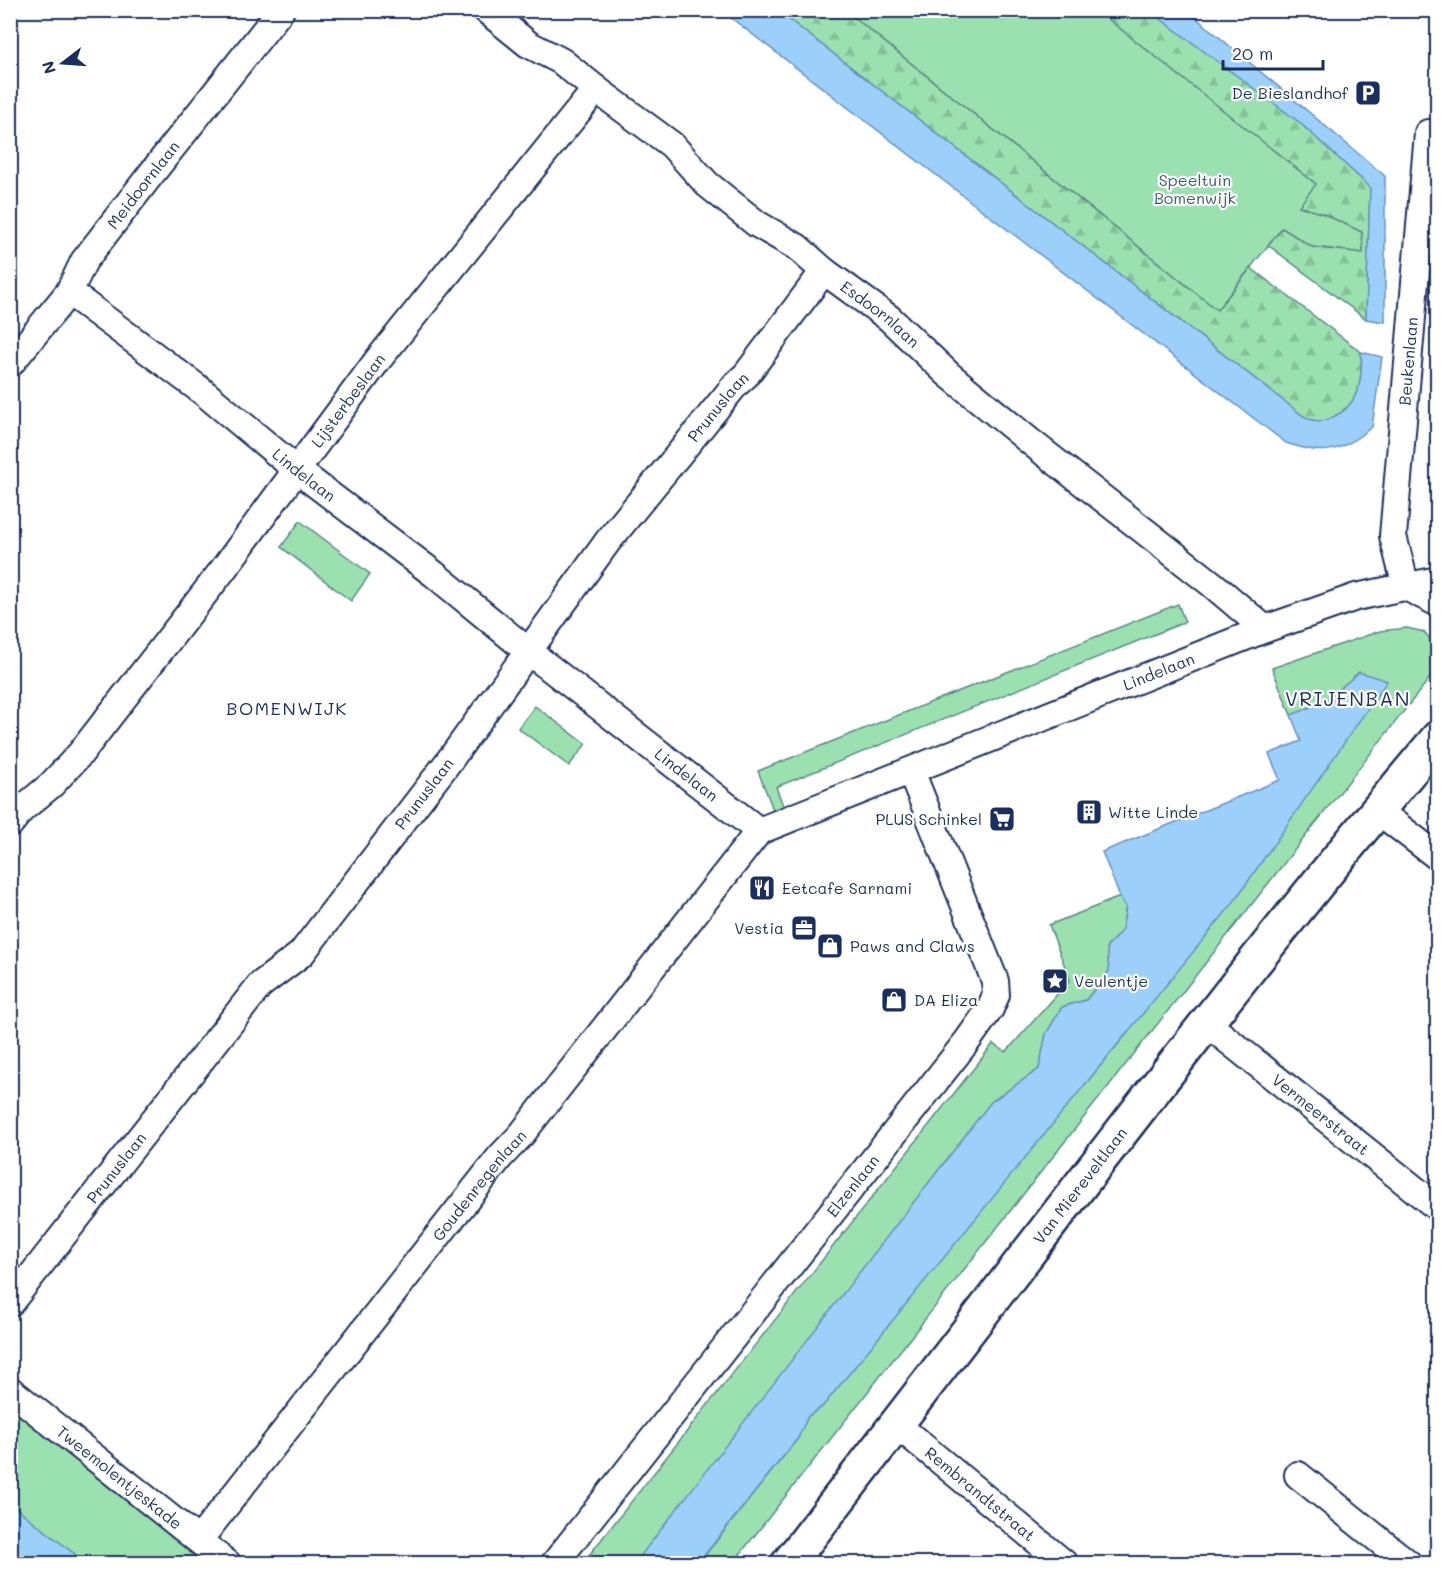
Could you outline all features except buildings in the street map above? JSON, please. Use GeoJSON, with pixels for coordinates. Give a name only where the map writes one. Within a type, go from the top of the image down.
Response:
{"type":"FeatureCollection","features":[{"type":"Feature","properties":{"kind":"main road","name":"Van Miereveltlaan"},"geometry":{"type":"LineString","coordinates":[[1377,810],[1437,717]]}},
{"type":"Feature","properties":{"kind":"main road","name":"Van Miereveltlaan"},"geometry":{"type":"LineString","coordinates":[[788,1563],[897,1425],[1205,1023],[1437,738]]}},
{"type":"Feature","properties":{"kind":"street","name":"Meidoornlaan"},"geometry":{"type":"LineString","coordinates":[[10,364],[69,292],[84,261],[281,10]]}},
{"type":"Feature","properties":{"kind":"street","name":"Esdoornlaan"},"geometry":{"type":"LineString","coordinates":[[486,10],[528,44],[561,61],[672,145],[707,184],[757,224],[797,247],[824,271],[889,318],[948,374],[1212,584],[1265,629]]}},
{"type":"Feature","properties":{"kind":"street","name":"Lijsterbeslaan"},"geometry":{"type":"LineString","coordinates":[[10,824],[22,809],[51,785],[80,754],[384,352],[596,89]]}},
{"type":"Feature","properties":{"kind":"street","name":"Beukenlaan"},"geometry":{"type":"LineString","coordinates":[[1406,588],[1393,536],[1428,133]]}},
{"type":"Feature","properties":{"kind":"street","name":"Prunuslaan"},"geometry":{"type":"LineString","coordinates":[[10,1303],[260,985],[301,954],[452,757],[608,541],[736,384],[746,375],[824,271]]}},
{"type":"Feature","properties":{"kind":"street","name":"Lindelaan"},"geometry":{"type":"LineString","coordinates":[[69,292],[202,391],[297,470],[425,567],[528,651],[759,831],[1265,629],[1356,597],[1437,580]]}},
{"type":"Feature","properties":{"kind":"street"},"geometry":{"type":"LineString","coordinates":[[1406,588],[1437,603]]}},
{"type":"Feature","properties":{"kind":"street","name":"Elzenlaan"},"geometry":{"type":"LineString","coordinates":[[554,1563],[968,1040],[990,1009],[996,995],[995,981],[912,771]]}},
{"type":"Feature","properties":{"kind":"street"},"geometry":{"type":"LineString","coordinates":[[1377,810],[1437,857]]}},
{"type":"Feature","properties":{"kind":"street","name":"Goudenregenlaan"},"geometry":{"type":"LineString","coordinates":[[199,1540],[759,831]]}},
{"type":"Feature","properties":{"kind":"street","name":"Vermeerstraat"},"geometry":{"type":"LineString","coordinates":[[1205,1023],[1437,1208]]}},
{"type":"Feature","properties":{"kind":"street","name":"Tweemolentjeskade"},"geometry":{"type":"LineString","coordinates":[[10,1390],[228,1563]]}},
{"type":"Feature","properties":{"kind":"street","name":"Rembrandtstraat"},"geometry":{"type":"LineString","coordinates":[[897,1425],[1065,1563]]}},
{"type":"Feature","properties":{"kind":"street"},"geometry":{"type":"LineString","coordinates":[[1298,1475],[1409,1563]]}},
{"type":"Feature","properties":{"kind":"green space"},"geometry":{"type":"Polygon","coordinates":[[[778,11],[846,11],[1217,310],[1251,268],[1361,352],[1360,380],[1355,397],[1343,411],[1327,420],[1315,421],[1303,416],[778,11]]]}},
{"type":"Feature","properties":{"kind":"green space","name":"Speeltuin Bomenwijk"},"geometry":{"type":"Polygon","coordinates":[[[846,11],[1098,11],[1317,184],[1300,206],[1324,214],[1362,232],[1364,253],[1312,247],[1282,228],[1217,310],[846,11]]]}},
{"type":"Feature","properties":{"kind":"green space"},"geometry":{"type":"Polygon","coordinates":[[[1098,11],[1150,11],[1299,122],[1370,187],[1366,319],[1268,245],[1282,228],[1312,247],[1363,253],[1362,232],[1324,214],[1299,206],[1316,184],[1098,11]]]}},
{"type":"Feature","properties":{"kind":"green space"},"geometry":{"type":"Polygon","coordinates":[[[300,521],[370,574],[351,601],[281,547],[300,521]]]}},
{"type":"Feature","properties":{"kind":"green space"},"geometry":{"type":"Polygon","coordinates":[[[1178,604],[1185,622],[776,787],[784,808],[774,812],[758,771],[1178,604]]]}},
{"type":"Feature","properties":{"kind":"green space"},"geometry":{"type":"Polygon","coordinates":[[[1407,628],[1424,632],[1436,645],[1435,662],[1430,678],[733,1563],[698,1564],[798,1438],[808,1416],[822,1407],[1129,1031],[1359,672],[1328,698],[1291,715],[1272,668],[1380,631],[1407,628]]]}},
{"type":"Feature","properties":{"kind":"green space"},"geometry":{"type":"Polygon","coordinates":[[[535,706],[586,744],[569,766],[518,728],[535,706]]]}},
{"type":"Feature","properties":{"kind":"green space"},"geometry":{"type":"Polygon","coordinates":[[[1120,897],[1126,906],[1122,930],[1107,947],[1109,971],[1086,1000],[1062,1007],[1046,1034],[1039,1069],[991,1102],[639,1563],[582,1564],[993,1044],[1006,1052],[1070,980],[1049,925],[1120,897]]]}},
{"type":"Feature","properties":{"kind":"green space"},"geometry":{"type":"Polygon","coordinates":[[[10,1408],[209,1563],[86,1563],[11,1504],[10,1408]]]}},
{"type":"Feature","properties":{"kind":"water"},"geometry":{"type":"Polygon","coordinates":[[[722,11],[778,11],[1306,418],[1315,421],[1324,420],[1343,411],[1355,397],[1358,388],[1361,352],[1382,357],[1372,427],[1350,442],[1332,450],[1312,450],[1286,443],[722,11]]]}},
{"type":"Feature","properties":{"kind":"water"},"geometry":{"type":"Polygon","coordinates":[[[1150,11],[1188,11],[1385,176],[1385,322],[1366,319],[1370,187],[1299,122],[1150,11]]]}},
{"type":"Feature","properties":{"kind":"water"},"geometry":{"type":"Polygon","coordinates":[[[1359,672],[1387,681],[1233,903],[822,1407],[808,1416],[798,1438],[698,1563],[635,1563],[991,1102],[1039,1069],[1046,1034],[1062,1007],[1086,1000],[1109,971],[1107,947],[1122,930],[1126,907],[1102,852],[1280,780],[1269,754],[1301,741],[1291,715],[1328,698],[1359,672]]]}},
{"type":"Feature","properties":{"kind":"water"},"geometry":{"type":"Polygon","coordinates":[[[10,1504],[86,1563],[14,1564],[11,1560],[10,1504]]]}},
{"type":"Feature","properties":{"kind":"place","name":"De Bieslandhof"},"geometry":{"type":"Point","coordinates":[1368,93]}},
{"type":"Feature","properties":{"kind":"place","name":"Witte Linde"},"geometry":{"type":"Point","coordinates":[1089,812]}},
{"type":"Feature","properties":{"kind":"place","name":"PLUS Schinkel"},"geometry":{"type":"Point","coordinates":[1002,819]}},
{"type":"Feature","properties":{"kind":"place","name":"Eetcafe Sarnami"},"geometry":{"type":"Point","coordinates":[762,888]}},
{"type":"Feature","properties":{"kind":"place","name":"Vestia"},"geometry":{"type":"Point","coordinates":[804,928]}},
{"type":"Feature","properties":{"kind":"place","name":"Paws and Claws"},"geometry":{"type":"Point","coordinates":[830,946]}},
{"type":"Feature","properties":{"kind":"place","name":"Veulentje"},"geometry":{"type":"Point","coordinates":[1055,981]}},
{"type":"Feature","properties":{"kind":"place","name":"DA Eliza"},"geometry":{"type":"Point","coordinates":[894,1000]}},
{"type":"Feature","properties":{"kind":"district","name":"VRIJENBAN"},"geometry":{"type":"Point","coordinates":[1348,699]}},
{"type":"Feature","properties":{"kind":"district","name":"BOMENWIJK"},"geometry":{"type":"Point","coordinates":[287,709]}}]}
